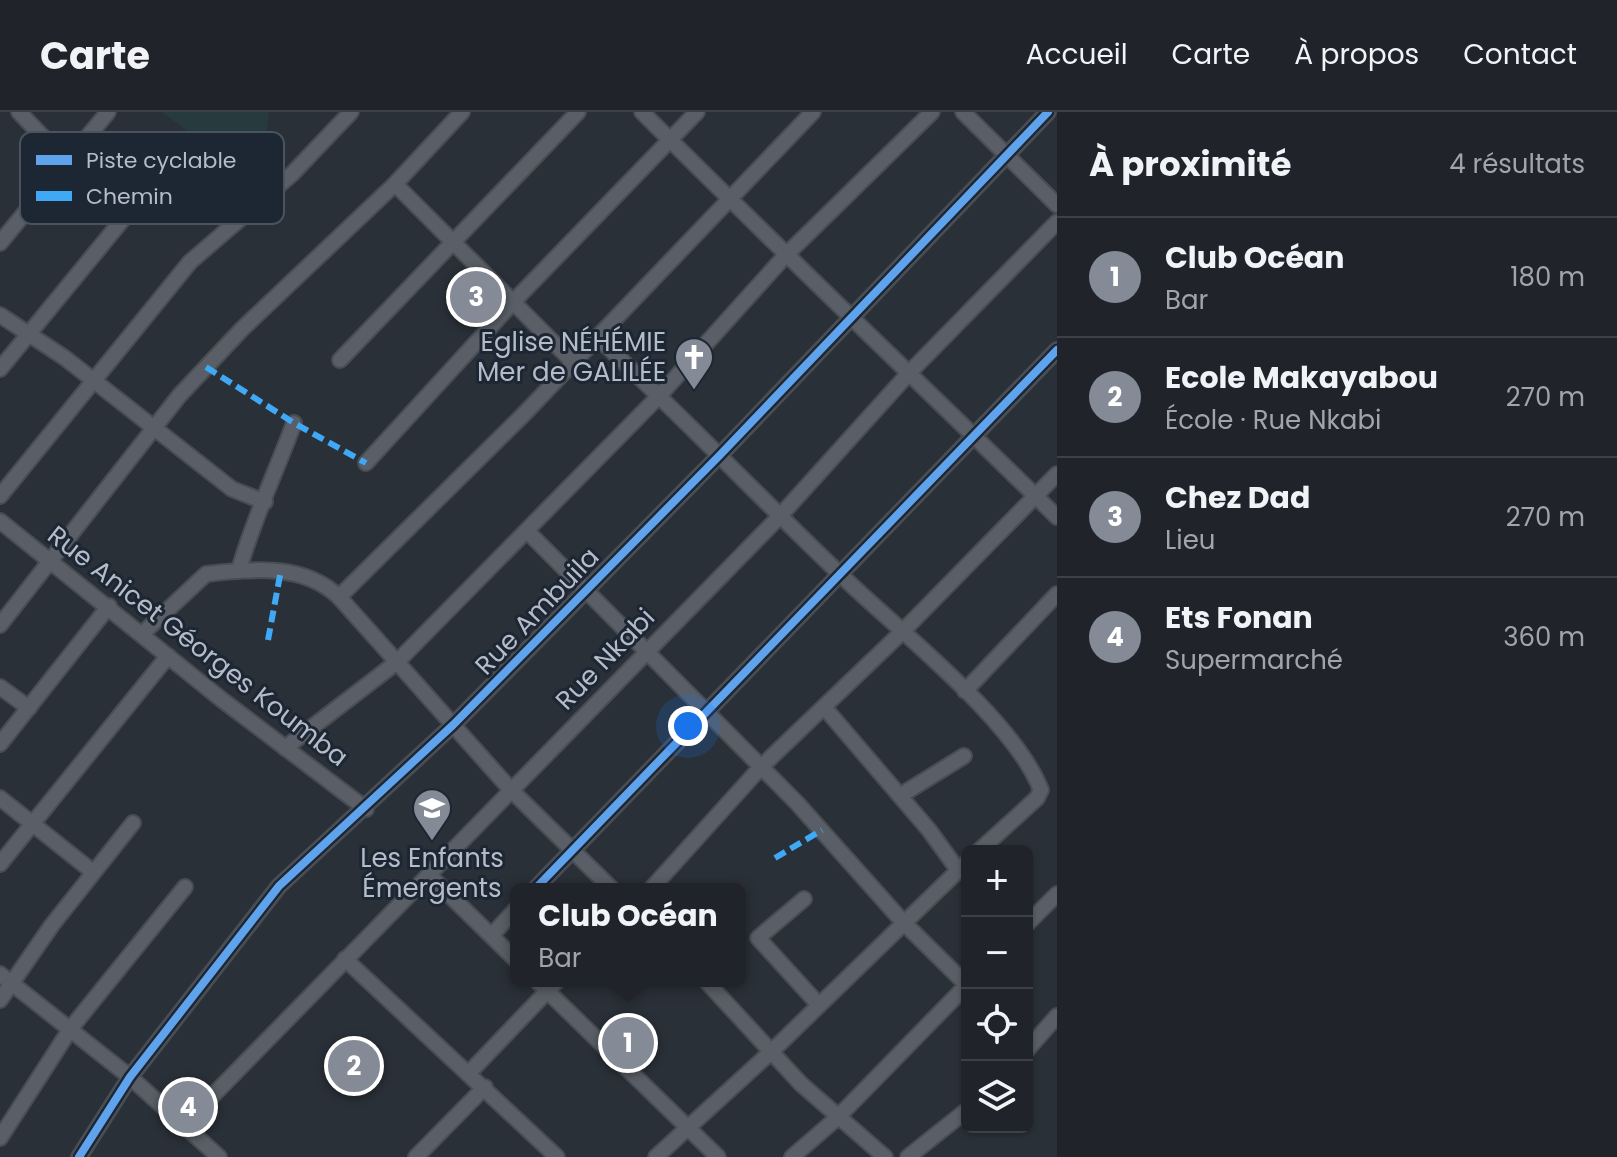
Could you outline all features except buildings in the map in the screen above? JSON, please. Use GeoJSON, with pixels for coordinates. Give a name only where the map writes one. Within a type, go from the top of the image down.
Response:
{"type":"FeatureCollection","features":[{"type":"Feature","properties":{"kind":"street"},"geometry":{"type":"LineString","coordinates":[[19,112],[38,132]]}},
{"type":"Feature","properties":{"kind":"street"},"geometry":{"type":"LineString","coordinates":[[92,132],[108,112]]}},
{"type":"Feature","properties":{"kind":"street"},"geometry":{"type":"LineString","coordinates":[[284,181],[351,112]]}},
{"type":"Feature","properties":{"kind":"street"},"geometry":{"type":"LineString","coordinates":[[0,625],[154,427],[242,329],[395,184],[462,112]]}},
{"type":"Feature","properties":{"kind":"street"},"geometry":{"type":"LineString","coordinates":[[340,360],[578,112]]}},
{"type":"Feature","properties":{"kind":"street"},"geometry":{"type":"LineString","coordinates":[[642,112],[785,256],[853,316],[1057,517]]}},
{"type":"Feature","properties":{"kind":"street"},"geometry":{"type":"LineString","coordinates":[[366,463],[515,300],[697,112]]}},
{"type":"Feature","properties":{"kind":"street"},"geometry":{"type":"LineString","coordinates":[[339,597],[732,201],[813,112]]}},
{"type":"Feature","properties":{"kind":"street"},"geometry":{"type":"LineString","coordinates":[[285,748],[397,662],[659,396],[785,256],[932,112]]}},
{"type":"Feature","properties":{"kind":"street"},"geometry":{"type":"LineString","coordinates":[[963,112],[1057,205]]}},
{"type":"Feature","properties":{"kind":"street","name":"Rue Ambuila"},"geometry":{"type":"LineString","coordinates":[[79,1157],[130,1077],[279,886],[366,809],[453,725],[719,456],[1048,112]]}},
{"type":"Feature","properties":{"kind":"street"},"geometry":{"type":"LineString","coordinates":[[395,184],[515,300],[573,362]]}},
{"type":"Feature","properties":{"kind":"street"},"geometry":{"type":"LineString","coordinates":[[0,243],[20,219]]}},
{"type":"Feature","properties":{"kind":"street","name":"Rue Nkabi"},"geometry":{"type":"LineString","coordinates":[[183,1126],[780,516],[909,373],[1057,222]]}},
{"type":"Feature","properties":{"kind":"street"},"geometry":{"type":"LineString","coordinates":[[0,369],[119,224]]}},
{"type":"Feature","properties":{"kind":"street"},"geometry":{"type":"LineString","coordinates":[[0,496],[190,262],[234,224]]}},
{"type":"Feature","properties":{"kind":"street"},"geometry":{"type":"LineString","coordinates":[[0,315],[92,380],[232,489],[265,502]]}},
{"type":"Feature","properties":{"kind":"street"},"geometry":{"type":"LineString","coordinates":[[598,338],[841,576],[965,691],[1026,759],[1041,790],[1037,798],[986,845]]}},
{"type":"Feature","properties":{"kind":"street"},"geometry":{"type":"LineString","coordinates":[[541,883],[1057,350]]}},
{"type":"Feature","properties":{"kind":"street"},"geometry":{"type":"LineString","coordinates":[[239,570],[249,531],[265,502],[294,423]]}},
{"type":"Feature","properties":{"kind":"street"},"geometry":{"type":"LineString","coordinates":[[656,883],[761,767],[902,632],[1057,474]]}},
{"type":"Feature","properties":{"kind":"street","name":"Rue Anicet Géorges Koumba"},"geometry":{"type":"LineString","coordinates":[[0,521],[366,809]]}},
{"type":"Feature","properties":{"kind":"street"},"geometry":{"type":"LineString","coordinates":[[527,531],[761,767],[903,922],[961,979]]}},
{"type":"Feature","properties":{"kind":"street"},"geometry":{"type":"LineString","coordinates":[[142,634],[197,579],[206,574],[239,570],[302,574],[319,579],[339,597],[511,790],[606,883]]}},
{"type":"Feature","properties":{"kind":"street"},"geometry":{"type":"LineString","coordinates":[[965,691],[1057,594]]}},
{"type":"Feature","properties":{"kind":"street"},"geometry":{"type":"LineString","coordinates":[[0,744],[109,606]]}},
{"type":"Feature","properties":{"kind":"street"},"geometry":{"type":"LineString","coordinates":[[0,864],[168,656]]}},
{"type":"Feature","properties":{"kind":"street"},"geometry":{"type":"LineString","coordinates":[[0,687],[29,708]]}},
{"type":"Feature","properties":{"kind":"street"},"geometry":{"type":"LineString","coordinates":[[824,707],[961,864]]}},
{"type":"Feature","properties":{"kind":"street"},"geometry":{"type":"LineString","coordinates":[[901,795],[964,756]]}},
{"type":"Feature","properties":{"kind":"street"},"geometry":{"type":"LineString","coordinates":[[0,798],[93,872]]}},
{"type":"Feature","properties":{"kind":"street"},"geometry":{"type":"LineString","coordinates":[[0,1000],[5,978],[133,823]]}},
{"type":"Feature","properties":{"kind":"street"},"geometry":{"type":"LineString","coordinates":[[656,1157],[772,1051],[961,868]]}},
{"type":"Feature","properties":{"kind":"street"},"geometry":{"type":"LineString","coordinates":[[429,875],[510,954]]}},
{"type":"Feature","properties":{"kind":"street"},"geometry":{"type":"LineString","coordinates":[[0,1138],[71,1028],[185,887]]}},
{"type":"Feature","properties":{"kind":"street"},"geometry":{"type":"LineString","coordinates":[[1033,918],[1057,894]]}},
{"type":"Feature","properties":{"kind":"street"},"geometry":{"type":"LineString","coordinates":[[804,899],[758,938],[819,1005]]}},
{"type":"Feature","properties":{"kind":"street"},"geometry":{"type":"LineString","coordinates":[[492,935],[510,916]]}},
{"type":"Feature","properties":{"kind":"street"},"geometry":{"type":"LineString","coordinates":[[345,959],[557,1157]]}},
{"type":"Feature","properties":{"kind":"street"},"geometry":{"type":"LineString","coordinates":[[5,978],[130,1077],[219,1157]]}},
{"type":"Feature","properties":{"kind":"street"},"geometry":{"type":"LineString","coordinates":[[468,1074],[544,987]]}},
{"type":"Feature","properties":{"kind":"street"},"geometry":{"type":"LineString","coordinates":[[550,987],[718,1157]]}},
{"type":"Feature","properties":{"kind":"street"},"geometry":{"type":"LineString","coordinates":[[712,987],[837,1118],[885,1157]]}},
{"type":"Feature","properties":{"kind":"street"},"geometry":{"type":"LineString","coordinates":[[792,1157],[837,1118],[963,989]]}},
{"type":"Feature","properties":{"kind":"street"},"geometry":{"type":"LineString","coordinates":[[1033,1041],[1057,1016]]}},
{"type":"Feature","properties":{"kind":"street"},"geometry":{"type":"LineString","coordinates":[[427,1154],[485,1087]]}},
{"type":"Feature","properties":{"kind":"street"},"geometry":{"type":"LineString","coordinates":[[908,1157],[961,1115]]}},
{"type":"Feature","properties":{"kind":"green space"},"geometry":{"type":"Polygon","coordinates":[[[162,112],[269,112],[266,132],[188,132],[162,112]]]}},
{"type":"Feature","properties":{"kind":"marked path"},"geometry":{"type":"LineString","coordinates":[[206,367],[294,423],[366,463]]}},
{"type":"Feature","properties":{"kind":"marked path"},"geometry":{"type":"LineString","coordinates":[[268,640],[281,570]]}},
{"type":"Feature","properties":{"kind":"marked path"},"geometry":{"type":"LineString","coordinates":[[775,858],[822,830]]}},
{"type":"Feature","properties":{"kind":"cycle path"},"geometry":{"type":"LineString","coordinates":[[79,1157],[130,1077],[279,886],[453,725],[719,456],[1048,112]]}},
{"type":"Feature","properties":{"kind":"cycle path"},"geometry":{"type":"LineString","coordinates":[[541,883],[1057,350]]}},
{"type":"Feature","properties":{"kind":"place","name":"Chez Dad"},"geometry":{"type":"Point","coordinates":[476,297]}},
{"type":"Feature","properties":{"kind":"place","name":"Eglise NÉHÉMIE Mer de GALILÉE"},"geometry":{"type":"Point","coordinates":[694,391]}},
{"type":"Feature","properties":{"kind":"place","name":"Les Enfants Émergents"},"geometry":{"type":"Point","coordinates":[432,842]}},
{"type":"Feature","properties":{"kind":"place","name":"Club Océan"},"geometry":{"type":"Point","coordinates":[628,1043]}},
{"type":"Feature","properties":{"kind":"place","name":"Ecole Makayabou"},"geometry":{"type":"Point","coordinates":[354,1066]}},
{"type":"Feature","properties":{"kind":"place","name":"Ets Fonan"},"geometry":{"type":"Point","coordinates":[188,1107]}}]}
